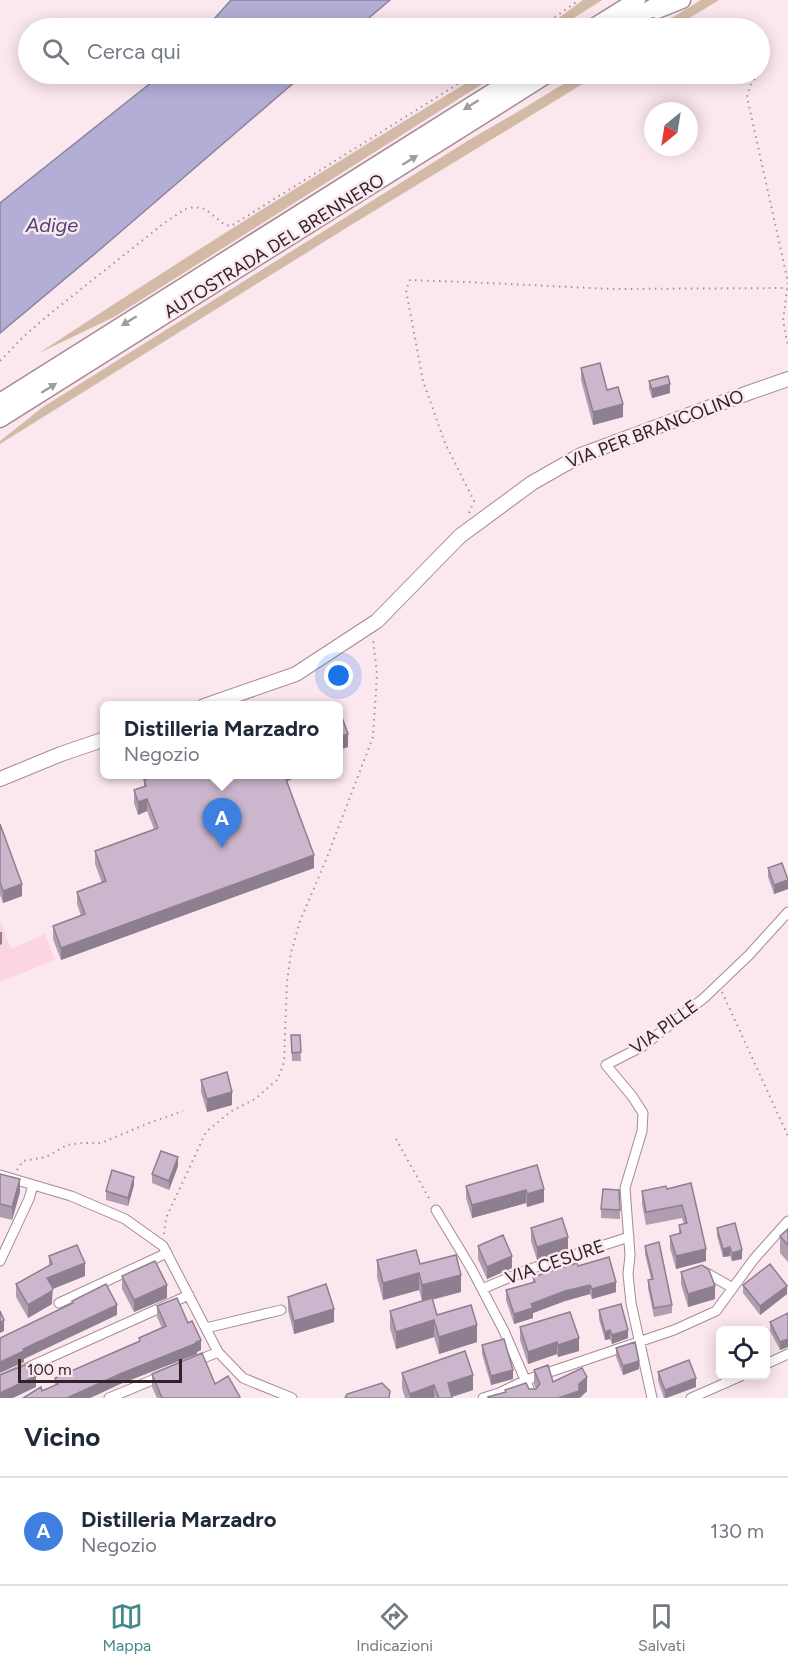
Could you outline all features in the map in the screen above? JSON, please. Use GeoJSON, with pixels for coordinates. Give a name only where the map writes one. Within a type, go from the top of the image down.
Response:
{"type":"FeatureCollection","features":[{"type":"Feature","properties":{"kind":"highway"},"geometry":{"type":"LineString","coordinates":[[608,18],[637,0]]}},
{"type":"Feature","properties":{"kind":"highway"},"geometry":{"type":"LineString","coordinates":[[636,18],[665,0]]}},
{"type":"Feature","properties":{"kind":"highway"},"geometry":{"type":"LineString","coordinates":[[636,18],[682,0]]}},
{"type":"Feature","properties":{"kind":"highway","name":"AUTOSTRADA DEL BRENNERO"},"geometry":{"type":"LineString","coordinates":[[0,402],[505,84]]}},
{"type":"Feature","properties":{"kind":"highway","name":"AUTOSTRADA DEL BRENNERO"},"geometry":{"type":"LineString","coordinates":[[0,419],[532,84]]}},
{"type":"Feature","properties":{"kind":"main road","name":"VIA PER BRANCOLINO"},"geometry":{"type":"LineString","coordinates":[[216,701],[296,674],[369,627],[460,536],[532,483],[581,455],[788,380]]}},
{"type":"Feature","properties":{"kind":"main road"},"geometry":{"type":"LineString","coordinates":[[0,779],[60,754],[100,741]]}},
{"type":"Feature","properties":{"kind":"street","name":"VIA PILLE"},"geometry":{"type":"LineString","coordinates":[[652,1398],[631,1303],[625,1188],[642,1131],[643,1113],[606,1065],[643,1046],[704,998],[749,955],[788,912]]}},
{"type":"Feature","properties":{"kind":"street"},"geometry":{"type":"LineString","coordinates":[[0,1175],[71,1196],[125,1219],[165,1249],[218,1352],[243,1378],[292,1398]]}},
{"type":"Feature","properties":{"kind":"street"},"geometry":{"type":"LineString","coordinates":[[0,1261],[29,1199],[33,1185]]}},
{"type":"Feature","properties":{"kind":"street","name":"VIA CESURE"},"geometry":{"type":"LineString","coordinates":[[436,1210],[504,1331],[534,1398]]}},
{"type":"Feature","properties":{"kind":"street"},"geometry":{"type":"LineString","coordinates":[[483,1398],[526,1380],[674,1330],[716,1311],[754,1259],[788,1221]]}},
{"type":"Feature","properties":{"kind":"street","name":"VIA CESURE"},"geometry":{"type":"LineString","coordinates":[[482,1289],[527,1270],[629,1238]]}},
{"type":"Feature","properties":{"kind":"street"},"geometry":{"type":"LineString","coordinates":[[59,1303],[165,1249]]}},
{"type":"Feature","properties":{"kind":"street"},"geometry":{"type":"LineString","coordinates":[[703,1271],[733,1288]]}},
{"type":"Feature","properties":{"kind":"street"},"geometry":{"type":"LineString","coordinates":[[0,1380],[189,1295]]}},
{"type":"Feature","properties":{"kind":"street"},"geometry":{"type":"LineString","coordinates":[[206,1328],[281,1310]]}},
{"type":"Feature","properties":{"kind":"street"},"geometry":{"type":"LineString","coordinates":[[185,1366],[218,1352]]}},
{"type":"Feature","properties":{"kind":"street"},"geometry":{"type":"LineString","coordinates":[[770,1362],[788,1354]]}},
{"type":"Feature","properties":{"kind":"street"},"geometry":{"type":"LineString","coordinates":[[109,1398],[174,1370]]}},
{"type":"Feature","properties":{"kind":"street"},"geometry":{"type":"LineString","coordinates":[[691,1398],[732,1380]]}},
{"type":"Feature","properties":{"kind":"path"},"geometry":{"type":"LineString","coordinates":[[554,18],[579,0]]}},
{"type":"Feature","properties":{"kind":"path"},"geometry":{"type":"LineString","coordinates":[[0,361],[51,313],[185,209],[194,207],[205,209],[225,225],[231,226],[458,84]]}},
{"type":"Feature","properties":{"kind":"path"},"geometry":{"type":"LineString","coordinates":[[751,84],[747,97],[788,282],[783,321],[788,346]]}},
{"type":"Feature","properties":{"kind":"path"},"geometry":{"type":"LineString","coordinates":[[460,536],[474,501],[445,443],[423,381],[406,290],[410,280],[611,289],[787,288]]}},
{"type":"Feature","properties":{"kind":"path"},"geometry":{"type":"LineString","coordinates":[[165,1249],[166,1218],[206,1132],[230,1112],[255,1099],[278,1079],[284,1062],[287,982],[291,953],[300,921],[326,860],[372,737],[377,674],[374,643],[369,627]]}},
{"type":"Feature","properties":{"kind":"path"},"geometry":{"type":"LineString","coordinates":[[718,984],[788,1136]]}},
{"type":"Feature","properties":{"kind":"path"},"geometry":{"type":"LineString","coordinates":[[11,1179],[23,1161],[46,1156],[67,1145],[101,1143],[183,1112]]}},
{"type":"Feature","properties":{"kind":"path"},"geometry":{"type":"LineString","coordinates":[[396,1139],[436,1210]]}},
{"type":"Feature","properties":{"kind":"shaded area"},"geometry":{"type":"Polygon","coordinates":[[[583,0],[602,0],[574,18],[559,18],[583,0]]]}},
{"type":"Feature","properties":{"kind":"shaded area"},"geometry":{"type":"Polygon","coordinates":[[[701,0],[719,0],[689,18],[671,18],[701,0]]]}},
{"type":"Feature","properties":{"kind":"shaded area"},"geometry":{"type":"Polygon","coordinates":[[[465,84],[482,84],[114,317],[39,353],[149,282],[465,84]]]}},
{"type":"Feature","properties":{"kind":"shaded area"},"geometry":{"type":"Polygon","coordinates":[[[564,84],[583,84],[0,444],[0,441],[43,407],[564,84]]]}},
{"type":"Feature","properties":{"kind":"shaded area"},"geometry":{"type":"Polygon","coordinates":[[[0,921],[11,949],[45,934],[55,960],[0,982],[0,945],[2,944],[0,921]]]}},
{"type":"Feature","properties":{"kind":"water"},"geometry":{"type":"Polygon","coordinates":[[[231,0],[390,0],[369,18],[215,18],[231,0]]]}},
{"type":"Feature","properties":{"kind":"water","name":"Adige"},"geometry":{"type":"Polygon","coordinates":[[[149,84],[292,84],[0,333],[0,203],[149,84]]]}},
{"type":"Feature","properties":{"kind":"building"},"geometry":{"type":"Polygon","coordinates":[[[600,363],[607,390],[618,387],[623,404],[593,412],[581,368],[600,363]]]}},
{"type":"Feature","properties":{"kind":"building"},"geometry":{"type":"Polygon","coordinates":[[[668,376],[670,384],[652,389],[649,381],[668,376]]]}},
{"type":"Feature","properties":{"kind":"building"},"geometry":{"type":"Polygon","coordinates":[[[343,720],[348,734],[343,736],[343,720]]]}},
{"type":"Feature","properties":{"kind":"building"},"geometry":{"type":"Polygon","coordinates":[[[286,779],[314,855],[61,948],[53,926],[85,914],[77,892],[106,881],[95,851],[158,828],[147,799],[138,802],[134,790],[146,786],[144,780],[286,779]]]}},
{"type":"Feature","properties":{"kind":"building"},"geometry":{"type":"Polygon","coordinates":[[[0,824],[22,884],[3,891],[0,882],[0,824]]]}},
{"type":"Feature","properties":{"kind":"building"},"geometry":{"type":"Polygon","coordinates":[[[782,863],[788,880],[774,885],[768,868],[782,863]]]}},
{"type":"Feature","properties":{"kind":"building"},"geometry":{"type":"Polygon","coordinates":[[[291,1035],[300,1035],[301,1052],[292,1053],[291,1035]]]}},
{"type":"Feature","properties":{"kind":"building"},"geometry":{"type":"Polygon","coordinates":[[[227,1072],[232,1092],[207,1099],[201,1080],[227,1072]]]}},
{"type":"Feature","properties":{"kind":"building"},"geometry":{"type":"Polygon","coordinates":[[[161,1151],[178,1157],[169,1181],[152,1174],[161,1151]]]}},
{"type":"Feature","properties":{"kind":"building"},"geometry":{"type":"Polygon","coordinates":[[[537,1165],[544,1189],[527,1194],[526,1190],[472,1205],[466,1186],[537,1165]]]}},
{"type":"Feature","properties":{"kind":"building"},"geometry":{"type":"Polygon","coordinates":[[[112,1170],[134,1177],[128,1198],[106,1191],[112,1170]]]}},
{"type":"Feature","properties":{"kind":"building"},"geometry":{"type":"Polygon","coordinates":[[[0,1174],[20,1179],[12,1207],[0,1204],[0,1174]]]}},
{"type":"Feature","properties":{"kind":"building"},"geometry":{"type":"Polygon","coordinates":[[[691,1183],[706,1249],[676,1256],[670,1236],[681,1233],[679,1225],[687,1223],[682,1205],[646,1212],[642,1191],[666,1186],[667,1189],[691,1183]]]}},
{"type":"Feature","properties":{"kind":"building"},"geometry":{"type":"Polygon","coordinates":[[[603,1189],[619,1190],[620,1210],[601,1209],[603,1189]]]}},
{"type":"Feature","properties":{"kind":"building"},"geometry":{"type":"Polygon","coordinates":[[[562,1218],[568,1237],[537,1247],[531,1228],[562,1218]]]}},
{"type":"Feature","properties":{"kind":"building"},"geometry":{"type":"Polygon","coordinates":[[[735,1223],[742,1250],[732,1253],[730,1247],[723,1249],[717,1228],[735,1223]]]}},
{"type":"Feature","properties":{"kind":"building"},"geometry":{"type":"Polygon","coordinates":[[[788,1229],[788,1245],[780,1236],[788,1229]]]}},
{"type":"Feature","properties":{"kind":"building"},"geometry":{"type":"Polygon","coordinates":[[[503,1235],[512,1256],[487,1267],[478,1246],[503,1235]]]}},
{"type":"Feature","properties":{"kind":"building"},"geometry":{"type":"Polygon","coordinates":[[[659,1242],[672,1305],[654,1308],[648,1280],[653,1279],[645,1246],[659,1242]]]}},
{"type":"Feature","properties":{"kind":"building"},"geometry":{"type":"Polygon","coordinates":[[[77,1245],[85,1263],[47,1278],[53,1288],[52,1291],[28,1305],[16,1284],[52,1264],[49,1256],[77,1245]]]}},
{"type":"Feature","properties":{"kind":"building"},"geometry":{"type":"Polygon","coordinates":[[[416,1250],[420,1264],[456,1255],[461,1275],[422,1285],[419,1273],[383,1283],[377,1260],[416,1250]]]}},
{"type":"Feature","properties":{"kind":"building"},"geometry":{"type":"Polygon","coordinates":[[[609,1257],[616,1282],[592,1289],[590,1285],[565,1291],[531,1304],[533,1308],[514,1314],[506,1290],[535,1282],[533,1277],[577,1263],[578,1266],[609,1257]]]}},
{"type":"Feature","properties":{"kind":"building"},"geometry":{"type":"Polygon","coordinates":[[[155,1261],[167,1285],[134,1300],[122,1276],[155,1261]]]}},
{"type":"Feature","properties":{"kind":"building"},"geometry":{"type":"Polygon","coordinates":[[[770,1264],[787,1286],[760,1306],[743,1285],[770,1264]]]}},
{"type":"Feature","properties":{"kind":"building"},"geometry":{"type":"Polygon","coordinates":[[[702,1265],[709,1270],[715,1286],[688,1294],[681,1272],[702,1265]]]}},
{"type":"Feature","properties":{"kind":"building"},"geometry":{"type":"Polygon","coordinates":[[[106,1284],[117,1305],[0,1362],[0,1338],[73,1303],[72,1301],[106,1284]]]}},
{"type":"Feature","properties":{"kind":"building"},"geometry":{"type":"Polygon","coordinates":[[[326,1284],[334,1309],[294,1321],[288,1297],[326,1284]]]}},
{"type":"Feature","properties":{"kind":"building"},"geometry":{"type":"Polygon","coordinates":[[[177,1298],[188,1323],[192,1321],[201,1340],[197,1343],[67,1398],[23,1398],[41,1387],[42,1391],[58,1384],[55,1378],[140,1341],[139,1338],[166,1326],[157,1306],[177,1298]]]}},
{"type":"Feature","properties":{"kind":"building"},"geometry":{"type":"Polygon","coordinates":[[[432,1298],[437,1315],[471,1305],[477,1325],[439,1337],[434,1320],[396,1332],[390,1311],[432,1298]]]}},
{"type":"Feature","properties":{"kind":"building"},"geometry":{"type":"Polygon","coordinates":[[[621,1304],[628,1330],[612,1335],[610,1330],[605,1332],[599,1310],[621,1304]]]}},
{"type":"Feature","properties":{"kind":"building"},"geometry":{"type":"Polygon","coordinates":[[[0,1311],[4,1320],[0,1323],[0,1311]]]}},
{"type":"Feature","properties":{"kind":"building"},"geometry":{"type":"Polygon","coordinates":[[[570,1312],[579,1338],[558,1345],[557,1342],[528,1352],[520,1327],[570,1312]]]}},
{"type":"Feature","properties":{"kind":"building"},"geometry":{"type":"Polygon","coordinates":[[[788,1313],[788,1339],[780,1342],[770,1322],[788,1313]]]}},
{"type":"Feature","properties":{"kind":"building"},"geometry":{"type":"Polygon","coordinates":[[[504,1339],[513,1370],[491,1376],[482,1345],[504,1339]]]}},
{"type":"Feature","properties":{"kind":"building"},"geometry":{"type":"Polygon","coordinates":[[[635,1342],[639,1361],[623,1366],[616,1348],[635,1342]]]}},
{"type":"Feature","properties":{"kind":"building"},"geometry":{"type":"Polygon","coordinates":[[[465,1351],[473,1375],[448,1383],[452,1398],[439,1398],[434,1385],[410,1394],[402,1373],[465,1351]]]}},
{"type":"Feature","properties":{"kind":"building"},"geometry":{"type":"Polygon","coordinates":[[[202,1353],[215,1384],[228,1376],[240,1397],[162,1398],[152,1374],[202,1353]]]}},
{"type":"Feature","properties":{"kind":"building"},"geometry":{"type":"Polygon","coordinates":[[[689,1360],[696,1378],[665,1390],[658,1372],[689,1360]]]}},
{"type":"Feature","properties":{"kind":"building"},"geometry":{"type":"Polygon","coordinates":[[[30,1363],[36,1376],[0,1393],[0,1375],[30,1363]]]}},
{"type":"Feature","properties":{"kind":"building"},"geometry":{"type":"Polygon","coordinates":[[[548,1365],[553,1382],[582,1368],[587,1377],[579,1384],[579,1391],[558,1398],[488,1397],[526,1383],[529,1389],[536,1389],[540,1384],[534,1370],[548,1365]]]}},
{"type":"Feature","properties":{"kind":"building"},"geometry":{"type":"Polygon","coordinates":[[[382,1383],[390,1391],[389,1398],[345,1398],[347,1394],[382,1383]]]}},
{"type":"Feature","properties":{"kind":"place","name":"Distilleria Marzadro"},"geometry":{"type":"Point","coordinates":[222,848]}}]}
